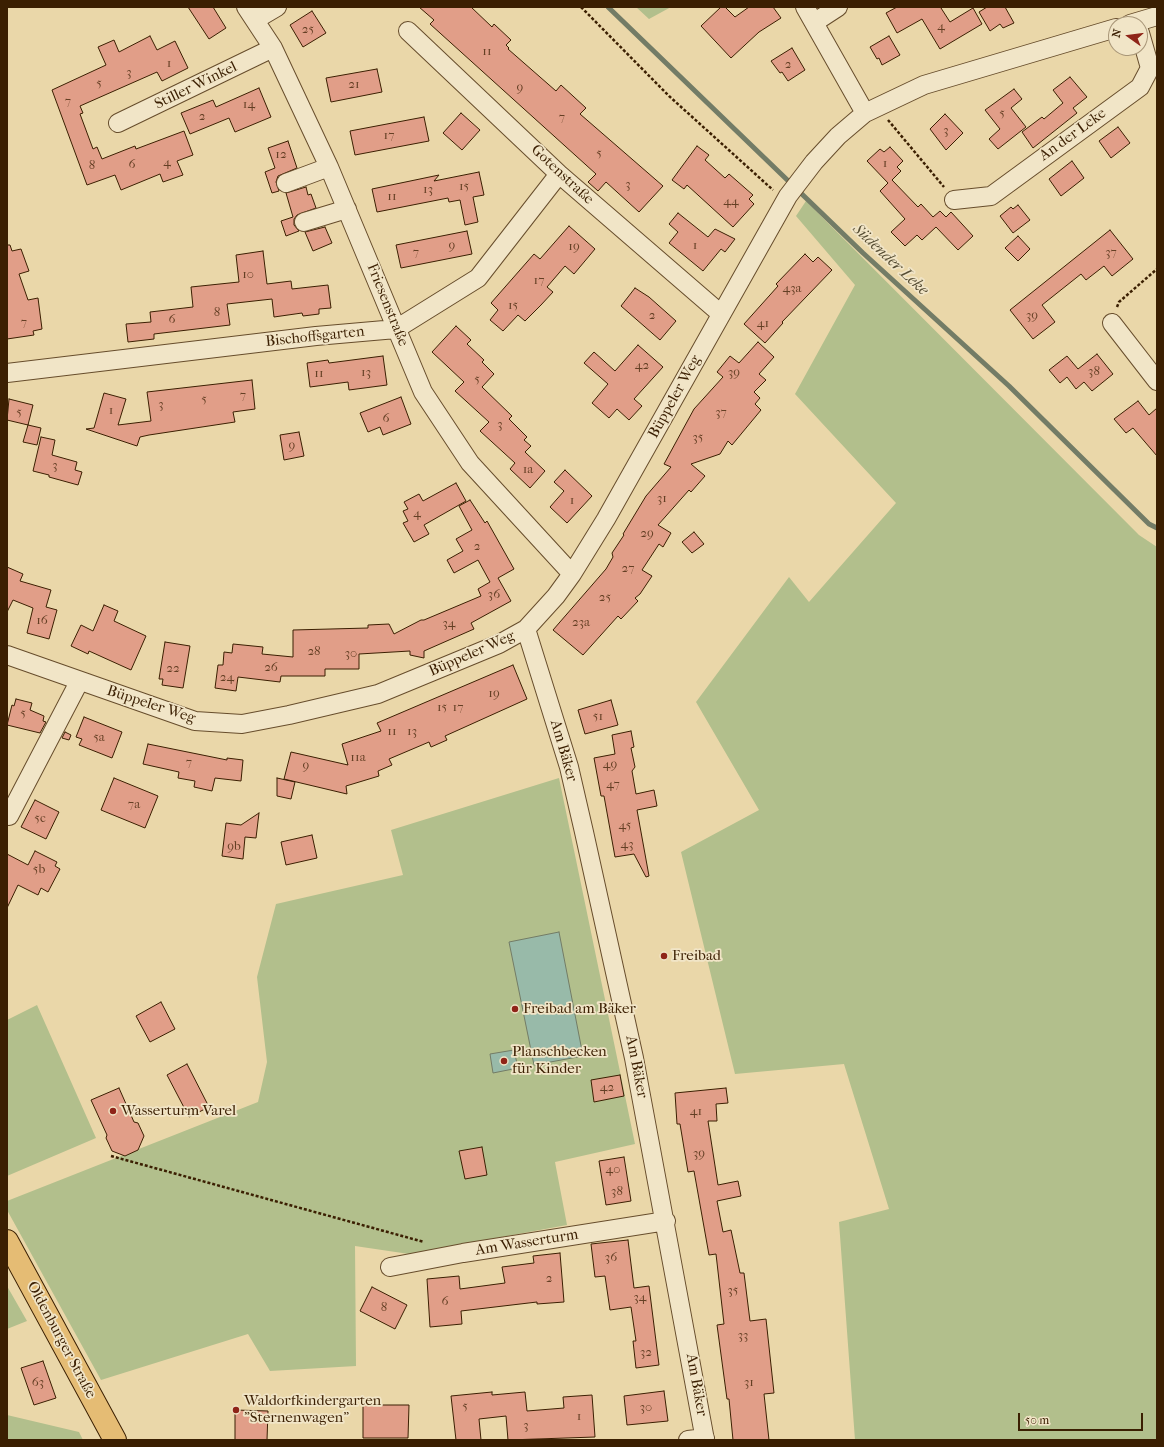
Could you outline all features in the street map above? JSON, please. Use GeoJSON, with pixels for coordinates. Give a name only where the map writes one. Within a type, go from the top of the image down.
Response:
{"type":"FeatureCollection","features":[{"type":"Feature","properties":{"kind":"main road","name":"Oldenburger Straße"},"geometry":{"type":"LineString","coordinates":[[7,1241],[115,1440]]}},
{"type":"Feature","properties":{"kind":"street"},"geometry":{"type":"LineString","coordinates":[[250,14],[277,7]]}},
{"type":"Feature","properties":{"kind":"street"},"geometry":{"type":"LineString","coordinates":[[838,7],[810,14],[872,110]]}},
{"type":"Feature","properties":{"kind":"street","name":"Friesenstraße"},"geometry":{"type":"LineString","coordinates":[[250,14],[273,48],[330,167],[423,392],[470,463],[572,574]]}},
{"type":"Feature","properties":{"kind":"street","name":"Büppeler Weg"},"geometry":{"type":"LineString","coordinates":[[7,655],[79,682],[195,721],[242,724],[289,715],[378,694],[499,644],[526,629],[556,596],[572,574],[606,519],[787,199],[805,173],[838,136],[872,110],[924,85],[1108,30]]}},
{"type":"Feature","properties":{"kind":"street","name":"Gotenstraße"},"geometry":{"type":"LineString","coordinates":[[408,31],[559,174],[721,314]]}},
{"type":"Feature","properties":{"kind":"street","name":"Stiller Winkel"},"geometry":{"type":"LineString","coordinates":[[118,123],[273,48]]}},
{"type":"Feature","properties":{"kind":"street","name":"An der Leke"},"geometry":{"type":"LineString","coordinates":[[954,200],[991,196],[1140,87],[1150,68],[1146,56]]}},
{"type":"Feature","properties":{"kind":"street"},"geometry":{"type":"LineString","coordinates":[[286,183],[330,167]]}},
{"type":"Feature","properties":{"kind":"street","name":"Bischoffsgarten"},"geometry":{"type":"LineString","coordinates":[[7,373],[316,336],[396,329],[478,278],[559,174]]}},
{"type":"Feature","properties":{"kind":"street"},"geometry":{"type":"LineString","coordinates":[[304,222],[347,209]]}},
{"type":"Feature","properties":{"kind":"street"},"geometry":{"type":"LineString","coordinates":[[1112,323],[1157,381]]}},
{"type":"Feature","properties":{"kind":"street","name":"Am Bäker"},"geometry":{"type":"LineString","coordinates":[[526,629],[568,767],[584,832],[634,1058],[666,1221],[705,1439]]}},
{"type":"Feature","properties":{"kind":"street"},"geometry":{"type":"LineString","coordinates":[[9,816],[79,682]]}},
{"type":"Feature","properties":{"kind":"street","name":"Am Wasserturm"},"geometry":{"type":"LineString","coordinates":[[390,1268],[471,1252],[666,1221]]}},
{"type":"Feature","properties":{"kind":"street"},"geometry":{"type":"LineString","coordinates":[[688,1440],[705,1439]]}},
{"type":"Feature","properties":{"kind":"path"},"geometry":{"type":"LineString","coordinates":[[581,7],[669,96],[787,199]]}},
{"type":"Feature","properties":{"kind":"path"},"geometry":{"type":"LineString","coordinates":[[872,110],[954,200]]}},
{"type":"Feature","properties":{"kind":"path"},"geometry":{"type":"LineString","coordinates":[[1112,323],[1119,302],[1157,269]]}},
{"type":"Feature","properties":{"kind":"path"},"geometry":{"type":"LineString","coordinates":[[111,1156],[425,1243]]}},
{"type":"Feature","properties":{"kind":"green space"},"geometry":{"type":"Polygon","coordinates":[[[636,7],[671,7],[649,19],[636,7]]]}},
{"type":"Feature","properties":{"kind":"green space"},"geometry":{"type":"Polygon","coordinates":[[[806,201],[1139,535],[1157,547],[1157,1440],[855,1440],[839,1222],[889,1209],[844,1064],[735,1074],[681,852],[759,810],[696,702],[789,577],[809,602],[896,503],[795,394],[855,285],[796,216],[806,201]]]}},
{"type":"Feature","properties":{"kind":"green space"},"geometry":{"type":"Polygon","coordinates":[[[559,778],[635,1144],[555,1162],[567,1225],[409,1254],[355,1246],[356,1366],[270,1371],[248,1334],[101,1380],[7,1210],[7,1201],[258,1102],[267,1062],[257,977],[276,904],[403,875],[391,830],[559,778]]]}},
{"type":"Feature","properties":{"kind":"green space"},"geometry":{"type":"Polygon","coordinates":[[[37,1005],[96,1138],[7,1176],[7,1020],[37,1005]]]}},
{"type":"Feature","properties":{"kind":"green space"},"geometry":{"type":"Polygon","coordinates":[[[7,1286],[27,1321],[7,1329],[7,1286]]]}},
{"type":"Feature","properties":{"kind":"green space"},"geometry":{"type":"Polygon","coordinates":[[[7,1415],[79,1432],[83,1440],[7,1440],[7,1415]]]}},
{"type":"Feature","properties":{"kind":"shaded area"},"geometry":{"type":"Polygon","coordinates":[[[559,932],[583,1056],[534,1065],[509,942],[559,932]]]}},
{"type":"Feature","properties":{"kind":"shaded area","name":"Planschbecken für Kinder"},"geometry":{"type":"Polygon","coordinates":[[[514,1050],[518,1068],[493,1073],[490,1054],[514,1050]]]}},
{"type":"Feature","properties":{"kind":"building"},"geometry":{"type":"Polygon","coordinates":[[[188,7],[213,7],[226,28],[209,39],[188,7]]]}},
{"type":"Feature","properties":{"kind":"building"},"geometry":{"type":"Polygon","coordinates":[[[419,7],[471,7],[492,27],[494,24],[511,40],[506,45],[509,48],[508,49],[556,91],[561,85],[586,108],[580,114],[663,186],[639,212],[606,182],[598,191],[588,182],[596,174],[430,24],[434,20],[419,7]]]}},
{"type":"Feature","properties":{"kind":"building"},"geometry":{"type":"Polygon","coordinates":[[[721,7],[725,7],[735,17],[749,7],[773,7],[781,18],[759,32],[731,58],[701,26],[721,7]]]}},
{"type":"Feature","properties":{"kind":"building"},"geometry":{"type":"Polygon","coordinates":[[[897,7],[943,7],[941,8],[950,22],[973,8],[982,24],[940,49],[922,19],[897,33],[886,13],[897,7]]]}},
{"type":"Feature","properties":{"kind":"building"},"geometry":{"type":"Polygon","coordinates":[[[987,7],[1005,7],[1014,23],[1003,28],[1000,24],[990,31],[979,12],[987,7]]]}},
{"type":"Feature","properties":{"kind":"building"},"geometry":{"type":"Polygon","coordinates":[[[312,11],[326,33],[303,47],[290,25],[312,11]]]}},
{"type":"Feature","properties":{"kind":"building"},"geometry":{"type":"Polygon","coordinates":[[[150,36],[157,50],[175,41],[188,68],[162,81],[157,72],[80,106],[83,113],[80,114],[93,149],[97,147],[102,159],[135,146],[136,149],[184,131],[193,155],[177,161],[183,175],[163,182],[160,174],[121,190],[115,175],[87,185],[52,90],[106,65],[98,47],[114,40],[119,52],[150,36]]]}},
{"type":"Feature","properties":{"kind":"building"},"geometry":{"type":"Polygon","coordinates":[[[889,36],[900,55],[882,65],[879,58],[877,59],[870,47],[889,36]]]}},
{"type":"Feature","properties":{"kind":"building"},"geometry":{"type":"Polygon","coordinates":[[[792,48],[805,70],[788,81],[782,72],[780,73],[771,61],[792,48]]]}},
{"type":"Feature","properties":{"kind":"building"},"geometry":{"type":"Polygon","coordinates":[[[377,69],[382,92],[331,102],[326,78],[377,69]]]}},
{"type":"Feature","properties":{"kind":"building"},"geometry":{"type":"Polygon","coordinates":[[[1070,77],[1087,97],[1073,108],[1077,113],[1033,148],[1022,132],[1042,117],[1044,119],[1063,103],[1053,90],[1070,77]]]}},
{"type":"Feature","properties":{"kind":"building"},"geometry":{"type":"Polygon","coordinates":[[[259,88],[271,117],[235,132],[229,118],[190,134],[181,113],[213,100],[216,107],[259,88]]]}},
{"type":"Feature","properties":{"kind":"building"},"geometry":{"type":"Polygon","coordinates":[[[1014,89],[1022,99],[1011,108],[1026,127],[998,149],[989,139],[1000,129],[985,110],[1014,89]]]}},
{"type":"Feature","properties":{"kind":"building"},"geometry":{"type":"Polygon","coordinates":[[[461,113],[480,130],[462,150],[443,133],[461,113]]]}},
{"type":"Feature","properties":{"kind":"building"},"geometry":{"type":"Polygon","coordinates":[[[945,114],[963,133],[946,150],[930,129],[945,114]]]}},
{"type":"Feature","properties":{"kind":"building"},"geometry":{"type":"Polygon","coordinates":[[[424,117],[429,141],[355,155],[350,131],[424,117]]]}},
{"type":"Feature","properties":{"kind":"building"},"geometry":{"type":"Polygon","coordinates":[[[1118,127],[1130,143],[1111,158],[1099,141],[1118,127]]]}},
{"type":"Feature","properties":{"kind":"building"},"geometry":{"type":"Polygon","coordinates":[[[288,141],[297,168],[278,176],[276,182],[279,191],[272,193],[265,172],[275,168],[268,148],[288,141]]]}},
{"type":"Feature","properties":{"kind":"building"},"geometry":{"type":"Polygon","coordinates":[[[697,146],[709,155],[705,160],[725,178],[729,174],[753,195],[749,199],[754,204],[733,227],[687,185],[684,189],[672,180],[697,146]]]}},
{"type":"Feature","properties":{"kind":"building"},"geometry":{"type":"Polygon","coordinates":[[[890,147],[903,161],[897,167],[901,171],[892,180],[918,207],[921,204],[933,217],[940,211],[946,217],[951,212],[973,236],[958,250],[936,227],[922,240],[917,235],[905,246],[891,232],[905,219],[880,191],[888,183],[867,161],[880,149],[884,152],[890,147]]]}},
{"type":"Feature","properties":{"kind":"building"},"geometry":{"type":"Polygon","coordinates":[[[1072,161],[1084,178],[1061,196],[1049,179],[1072,161]]]}},
{"type":"Feature","properties":{"kind":"building"},"geometry":{"type":"Polygon","coordinates":[[[479,172],[484,195],[473,197],[478,222],[465,225],[460,200],[449,202],[448,198],[377,212],[372,189],[439,175],[434,181],[479,172]]]}},
{"type":"Feature","properties":{"kind":"building"},"geometry":{"type":"Polygon","coordinates":[[[306,187],[308,195],[311,194],[316,208],[297,215],[294,219],[294,225],[299,231],[286,236],[281,221],[293,217],[286,193],[306,187]]]}},
{"type":"Feature","properties":{"kind":"building"},"geometry":{"type":"Polygon","coordinates":[[[1018,205],[1030,220],[1013,233],[1000,216],[1011,207],[1013,209],[1018,205]]]}},
{"type":"Feature","properties":{"kind":"building"},"geometry":{"type":"Polygon","coordinates":[[[678,213],[708,237],[715,229],[735,239],[725,252],[721,249],[703,271],[669,243],[678,232],[669,224],[678,213]]]}},
{"type":"Feature","properties":{"kind":"building"},"geometry":{"type":"Polygon","coordinates":[[[569,226],[595,249],[574,274],[565,266],[547,287],[553,292],[541,305],[525,321],[518,315],[503,331],[490,320],[498,310],[491,303],[534,254],[540,259],[569,226]]]}},
{"type":"Feature","properties":{"kind":"building"},"geometry":{"type":"Polygon","coordinates":[[[325,227],[332,243],[313,251],[305,232],[325,227]]]}},
{"type":"Feature","properties":{"kind":"building"},"geometry":{"type":"Polygon","coordinates":[[[1110,230],[1133,259],[1112,276],[1104,266],[1086,280],[1081,274],[1042,305],[1055,322],[1033,339],[1010,310],[1110,230]]]}},
{"type":"Feature","properties":{"kind":"building"},"geometry":{"type":"Polygon","coordinates":[[[467,231],[472,254],[401,268],[396,245],[467,231]]]}},
{"type":"Feature","properties":{"kind":"building"},"geometry":{"type":"Polygon","coordinates":[[[1018,236],[1030,249],[1018,261],[1005,248],[1018,236]]]}},
{"type":"Feature","properties":{"kind":"building"},"geometry":{"type":"Polygon","coordinates":[[[7,245],[10,245],[12,251],[21,249],[29,271],[19,274],[28,300],[38,298],[42,329],[33,331],[34,335],[7,339],[7,245]]]}},
{"type":"Feature","properties":{"kind":"building"},"geometry":{"type":"Polygon","coordinates":[[[263,251],[267,284],[291,281],[292,289],[328,285],[331,308],[319,309],[319,314],[303,316],[302,313],[274,317],[272,299],[227,304],[230,325],[154,334],[154,339],[128,342],[126,324],[151,322],[150,312],[193,307],[191,287],[239,282],[236,255],[263,251]]]}},
{"type":"Feature","properties":{"kind":"building"},"geometry":{"type":"Polygon","coordinates":[[[805,254],[813,262],[818,257],[832,270],[782,322],[783,323],[765,343],[744,324],[778,286],[776,284],[805,254]]]}},
{"type":"Feature","properties":{"kind":"building"},"geometry":{"type":"Polygon","coordinates":[[[635,288],[649,297],[676,321],[660,340],[621,306],[635,288]]]}},
{"type":"Feature","properties":{"kind":"building"},"geometry":{"type":"Polygon","coordinates":[[[456,326],[471,340],[467,344],[484,360],[482,362],[494,374],[482,387],[512,416],[509,419],[527,437],[524,440],[531,446],[525,452],[545,471],[530,488],[510,469],[515,463],[480,431],[489,422],[455,391],[464,382],[432,352],[456,326]]]}},
{"type":"Feature","properties":{"kind":"building"},"geometry":{"type":"Polygon","coordinates":[[[758,342],[774,357],[759,374],[766,380],[754,392],[760,398],[755,404],[761,410],[732,445],[728,441],[720,454],[691,464],[705,476],[691,492],[689,490],[658,525],[671,533],[663,547],[659,544],[642,570],[652,576],[640,594],[635,598],[638,601],[621,619],[618,616],[583,655],[553,630],[606,569],[613,557],[612,553],[646,496],[671,467],[664,464],[694,409],[723,377],[717,372],[730,356],[739,363],[758,342]]]}},
{"type":"Feature","properties":{"kind":"building"},"geometry":{"type":"Polygon","coordinates":[[[638,345],[663,367],[634,399],[642,406],[629,420],[617,409],[609,418],[592,403],[608,384],[584,363],[594,352],[615,371],[638,345]]]}},
{"type":"Feature","properties":{"kind":"building"},"geometry":{"type":"Polygon","coordinates":[[[1097,354],[1113,374],[1092,391],[1084,382],[1076,389],[1067,377],[1060,383],[1049,370],[1067,356],[1078,369],[1097,354]]]}},
{"type":"Feature","properties":{"kind":"building"},"geometry":{"type":"Polygon","coordinates":[[[383,356],[387,385],[349,390],[348,382],[310,387],[307,363],[328,360],[329,363],[383,356]]]}},
{"type":"Feature","properties":{"kind":"building"},"geometry":{"type":"Polygon","coordinates":[[[252,380],[255,409],[233,412],[235,422],[140,437],[137,446],[86,429],[94,428],[104,393],[126,399],[118,425],[151,421],[147,392],[252,380]]]}},
{"type":"Feature","properties":{"kind":"building"},"geometry":{"type":"Polygon","coordinates":[[[401,397],[411,424],[383,435],[380,427],[368,432],[360,413],[401,397]]]}},
{"type":"Feature","properties":{"kind":"building"},"geometry":{"type":"Polygon","coordinates":[[[9,399],[33,405],[28,425],[7,420],[9,399]]]}},
{"type":"Feature","properties":{"kind":"building"},"geometry":{"type":"Polygon","coordinates":[[[1138,401],[1149,415],[1157,408],[1157,456],[1133,428],[1126,433],[1114,419],[1138,401]]]}},
{"type":"Feature","properties":{"kind":"building"},"geometry":{"type":"Polygon","coordinates":[[[28,425],[41,428],[37,445],[23,442],[28,425]]]}},
{"type":"Feature","properties":{"kind":"building"},"geometry":{"type":"Polygon","coordinates":[[[299,432],[304,456],[284,460],[280,435],[299,432]]]}},
{"type":"Feature","properties":{"kind":"building"},"geometry":{"type":"Polygon","coordinates":[[[41,437],[55,440],[52,455],[77,462],[75,470],[82,472],[78,485],[33,471],[41,437]]]}},
{"type":"Feature","properties":{"kind":"building"},"geometry":{"type":"Polygon","coordinates":[[[565,470],[592,496],[567,523],[550,507],[564,491],[554,482],[565,470]]]}},
{"type":"Feature","properties":{"kind":"building"},"geometry":{"type":"Polygon","coordinates":[[[456,483],[466,501],[424,525],[429,534],[414,542],[403,523],[408,521],[403,511],[408,509],[404,502],[419,494],[423,501],[456,483]]]}},
{"type":"Feature","properties":{"kind":"building"},"geometry":{"type":"Polygon","coordinates":[[[470,500],[485,523],[487,521],[514,569],[498,578],[511,601],[471,623],[474,629],[424,651],[424,658],[410,655],[410,651],[359,654],[359,669],[325,669],[325,676],[281,676],[280,682],[238,677],[236,691],[215,688],[218,665],[223,665],[224,652],[232,653],[233,644],[263,647],[262,654],[293,657],[293,630],[368,628],[368,625],[389,624],[394,634],[421,620],[481,596],[478,589],[490,582],[478,560],[454,573],[447,560],[463,551],[456,539],[472,530],[459,506],[470,500]]]}},
{"type":"Feature","properties":{"kind":"building"},"geometry":{"type":"Polygon","coordinates":[[[694,532],[704,544],[692,553],[682,542],[694,532]]]}},
{"type":"Feature","properties":{"kind":"building"},"geometry":{"type":"Polygon","coordinates":[[[7,567],[23,574],[20,581],[51,590],[46,607],[57,610],[49,639],[27,633],[33,608],[13,600],[7,612],[7,567]]]}},
{"type":"Feature","properties":{"kind":"building"},"geometry":{"type":"Polygon","coordinates":[[[104,605],[118,611],[114,621],[146,636],[131,670],[89,651],[88,654],[71,646],[81,625],[93,631],[104,605]]]}},
{"type":"Feature","properties":{"kind":"building"},"geometry":{"type":"Polygon","coordinates":[[[165,642],[190,646],[183,688],[162,685],[163,679],[159,679],[165,642]]]}},
{"type":"Feature","properties":{"kind":"building"},"geometry":{"type":"Polygon","coordinates":[[[513,665],[527,699],[445,736],[447,740],[431,747],[429,742],[389,759],[392,765],[378,771],[379,776],[346,786],[347,794],[284,779],[291,752],[348,765],[342,744],[381,731],[377,723],[513,665]]]}},
{"type":"Feature","properties":{"kind":"building"},"geometry":{"type":"Polygon","coordinates":[[[16,699],[32,703],[30,710],[44,716],[43,721],[46,722],[40,733],[7,725],[12,705],[14,706],[16,699]]]}},
{"type":"Feature","properties":{"kind":"building"},"geometry":{"type":"Polygon","coordinates":[[[611,700],[618,725],[585,734],[578,710],[611,700]]]}},
{"type":"Feature","properties":{"kind":"building"},"geometry":{"type":"Polygon","coordinates":[[[84,717],[122,732],[112,758],[79,745],[82,739],[76,737],[84,717]]]}},
{"type":"Feature","properties":{"kind":"building"},"geometry":{"type":"Polygon","coordinates":[[[631,731],[634,747],[631,748],[635,767],[632,771],[636,794],[654,790],[657,806],[637,810],[649,876],[646,877],[634,854],[615,857],[604,796],[601,796],[594,758],[615,754],[612,735],[631,731]]]}},
{"type":"Feature","properties":{"kind":"building"},"geometry":{"type":"Polygon","coordinates":[[[65,732],[71,735],[69,740],[62,738],[65,732]]]}},
{"type":"Feature","properties":{"kind":"building"},"geometry":{"type":"Polygon","coordinates":[[[148,744],[227,760],[227,758],[243,760],[241,781],[215,778],[212,791],[194,787],[195,781],[178,778],[179,772],[143,764],[148,744]]]}},
{"type":"Feature","properties":{"kind":"building"},"geometry":{"type":"Polygon","coordinates":[[[114,778],[158,796],[145,828],[101,810],[114,778]]]}},
{"type":"Feature","properties":{"kind":"building"},"geometry":{"type":"Polygon","coordinates":[[[277,778],[295,782],[291,799],[277,796],[277,778]]]}},
{"type":"Feature","properties":{"kind":"building"},"geometry":{"type":"Polygon","coordinates":[[[35,800],[59,812],[46,839],[21,827],[35,800]]]}},
{"type":"Feature","properties":{"kind":"building"},"geometry":{"type":"Polygon","coordinates":[[[259,813],[256,838],[245,837],[243,859],[222,856],[226,823],[241,825],[259,813]]]}},
{"type":"Feature","properties":{"kind":"building"},"geometry":{"type":"Polygon","coordinates":[[[312,835],[317,858],[286,865],[281,842],[312,835]]]}},
{"type":"Feature","properties":{"kind":"building"},"geometry":{"type":"Polygon","coordinates":[[[35,851],[57,862],[55,866],[60,869],[48,892],[41,888],[38,895],[18,885],[7,908],[7,854],[28,865],[35,851]]]}},
{"type":"Feature","properties":{"kind":"building"},"geometry":{"type":"Polygon","coordinates":[[[161,1002],[175,1029],[150,1042],[136,1016],[161,1002]]]}},
{"type":"Feature","properties":{"kind":"building"},"geometry":{"type":"Polygon","coordinates":[[[187,1064],[209,1107],[189,1117],[167,1075],[187,1064]]]}},
{"type":"Feature","properties":{"kind":"building"},"geometry":{"type":"Polygon","coordinates":[[[620,1075],[624,1096],[594,1102],[591,1080],[620,1075]]]}},
{"type":"Feature","properties":{"kind":"building","name":"Wasserturm Varel"},"geometry":{"type":"Polygon","coordinates":[[[119,1088],[134,1122],[138,1123],[144,1136],[138,1150],[125,1156],[112,1151],[106,1138],[107,1135],[91,1100],[119,1088]]]}},
{"type":"Feature","properties":{"kind":"building"},"geometry":{"type":"Polygon","coordinates":[[[726,1088],[728,1103],[716,1104],[717,1121],[708,1121],[718,1185],[738,1181],[741,1196],[717,1201],[723,1232],[731,1230],[740,1273],[744,1273],[750,1321],[766,1319],[774,1393],[764,1394],[769,1440],[733,1440],[729,1399],[727,1399],[717,1325],[724,1324],[716,1254],[709,1255],[694,1171],[688,1172],[680,1124],[677,1124],[675,1093],[726,1088]]]}},
{"type":"Feature","properties":{"kind":"building"},"geometry":{"type":"Polygon","coordinates":[[[482,1147],[487,1175],[465,1179],[459,1151],[482,1147]]]}},
{"type":"Feature","properties":{"kind":"building"},"geometry":{"type":"Polygon","coordinates":[[[624,1157],[631,1201],[606,1205],[599,1161],[624,1157]]]}},
{"type":"Feature","properties":{"kind":"building"},"geometry":{"type":"Polygon","coordinates":[[[628,1240],[634,1288],[649,1286],[659,1365],[636,1368],[633,1341],[636,1341],[631,1307],[610,1310],[605,1276],[595,1277],[591,1244],[628,1240]]]}},
{"type":"Feature","properties":{"kind":"building"},"geometry":{"type":"Polygon","coordinates":[[[560,1253],[564,1302],[537,1304],[537,1302],[461,1311],[462,1324],[430,1327],[427,1279],[459,1276],[460,1289],[505,1283],[502,1267],[534,1263],[533,1256],[560,1253]]]}},
{"type":"Feature","properties":{"kind":"building"},"geometry":{"type":"Polygon","coordinates":[[[372,1287],[407,1305],[395,1329],[360,1311],[372,1287]]]}},
{"type":"Feature","properties":{"kind":"building"},"geometry":{"type":"Polygon","coordinates":[[[43,1361],[56,1398],[34,1405],[21,1368],[43,1361]]]}},
{"type":"Feature","properties":{"kind":"building"},"geometry":{"type":"Polygon","coordinates":[[[664,1391],[668,1421],[627,1425],[624,1396],[664,1391]]]}},
{"type":"Feature","properties":{"kind":"building"},"geometry":{"type":"Polygon","coordinates":[[[492,1392],[492,1395],[525,1392],[527,1411],[564,1408],[563,1397],[592,1395],[595,1437],[508,1440],[506,1416],[479,1419],[481,1440],[456,1440],[451,1396],[492,1392]]]}},
{"type":"Feature","properties":{"kind":"building"},"geometry":{"type":"Polygon","coordinates":[[[363,1405],[409,1405],[408,1438],[363,1438],[363,1405]]]}},
{"type":"Feature","properties":{"kind":"building"},"geometry":{"type":"Polygon","coordinates":[[[235,1410],[268,1411],[267,1440],[235,1440],[235,1410]]]}},
{"type":"Feature","properties":{"kind":"waterway","name":"Südender Leke"},"geometry":{"type":"LineString","coordinates":[[608,7],[863,253],[1009,386],[1149,524],[1157,528]]}},
{"type":"Feature","properties":{"kind":"place","name":"Freibad"},"geometry":{"type":"Point","coordinates":[664,956]}},
{"type":"Feature","properties":{"kind":"place","name":"Freibad am Bäker"},"geometry":{"type":"Point","coordinates":[515,1009]}},
{"type":"Feature","properties":{"kind":"place","name":"Planschbecken für Kinder"},"geometry":{"type":"Point","coordinates":[504,1061]}},
{"type":"Feature","properties":{"kind":"place","name":"Wasserturm Varel"},"geometry":{"type":"Point","coordinates":[113,1111]}},
{"type":"Feature","properties":{"kind":"place","name":"Waldorfkindergarten \"Sternenwagen\""},"geometry":{"type":"Point","coordinates":[236,1410]}}]}
